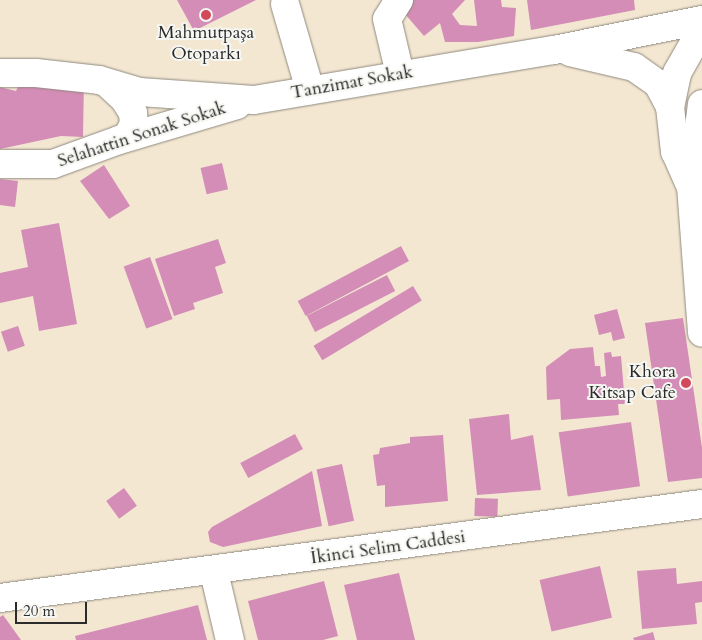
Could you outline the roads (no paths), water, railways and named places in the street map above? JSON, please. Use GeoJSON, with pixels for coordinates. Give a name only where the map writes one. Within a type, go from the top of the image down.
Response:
{"type":"FeatureCollection","features":[{"type":"Feature","properties":{"kind":"street"},"geometry":{"type":"LineString","coordinates":[[399,0],[387,20],[400,74]]}},
{"type":"Feature","properties":{"kind":"street"},"geometry":{"type":"LineString","coordinates":[[281,4],[305,91]]}},
{"type":"Feature","properties":{"kind":"street","name":"Tanzimat Sokak"},"geometry":{"type":"LineString","coordinates":[[0,73],[36,73],[107,83],[140,92],[254,100],[400,74],[554,50],[702,20]]}},
{"type":"Feature","properties":{"kind":"street"},"geometry":{"type":"LineString","coordinates":[[691,186],[675,152],[670,107],[678,73],[702,29]]}},
{"type":"Feature","properties":{"kind":"street"},"geometry":{"type":"LineString","coordinates":[[554,50],[595,56],[634,67],[658,84],[670,107]]}},
{"type":"Feature","properties":{"kind":"street"},"geometry":{"type":"LineString","coordinates":[[107,83],[125,100],[133,114],[134,124],[127,138]]}},
{"type":"Feature","properties":{"kind":"street","name":"Selahattin Sonak Sokak"},"geometry":{"type":"LineString","coordinates":[[0,164],[53,164],[127,138],[254,100]]}},
{"type":"Feature","properties":{"kind":"street"},"geometry":{"type":"LineString","coordinates":[[702,104],[691,186],[702,333]]}},
{"type":"Feature","properties":{"kind":"street","name":"İkinci Selim Caddesi"},"geometry":{"type":"LineString","coordinates":[[0,598],[214,572],[702,504]]}},
{"type":"Feature","properties":{"kind":"street"},"geometry":{"type":"LineString","coordinates":[[214,572],[230,640]]}},
{"type":"Feature","properties":{"kind":"street","name":"İkinci Selim Caddesi"},"geometry":{"type":"LineString","coordinates":[[0,613],[75,590]]}},
{"type":"Feature","properties":{"kind":"place","name":"Mahmutpaşa Otoparkı"},"geometry":{"type":"Point","coordinates":[206,15]}},
{"type":"Feature","properties":{"kind":"place","name":"Khora Kitsap Cafe"},"geometry":{"type":"Point","coordinates":[686,383]}}]}
